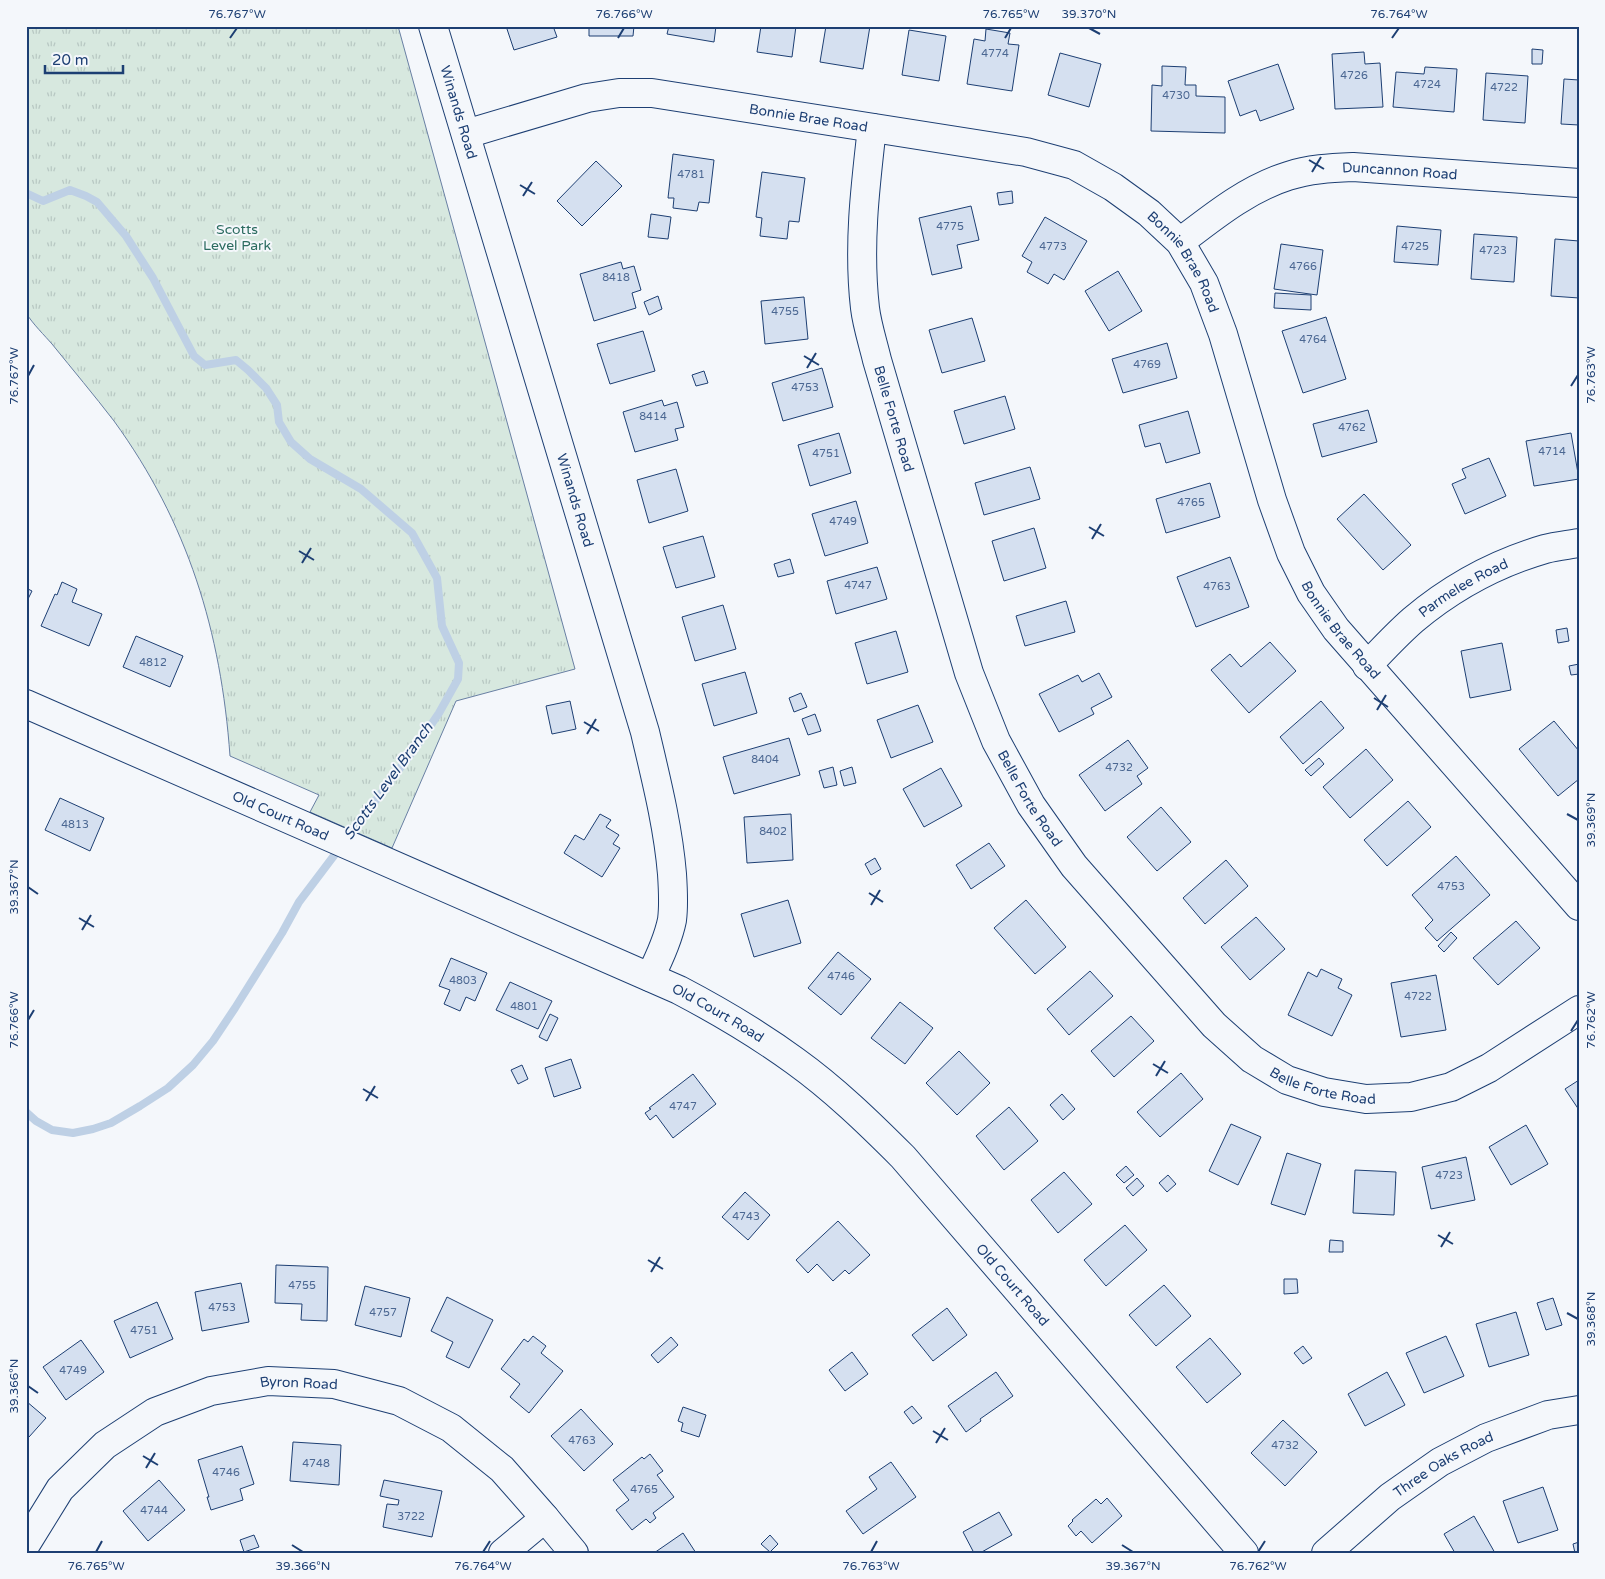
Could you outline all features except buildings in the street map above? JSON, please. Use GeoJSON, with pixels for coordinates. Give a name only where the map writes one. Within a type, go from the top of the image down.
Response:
{"type":"FeatureCollection","features":[{"type":"Feature","properties":{"kind":"street","name":"Winands Road"},"geometry":{"type":"LineString","coordinates":[[434,26],[645,732],[659,790],[670,852],[673,889],[672,920],[663,950],[650,977]]}},
{"type":"Feature","properties":{"kind":"street","name":"Bonnie Brae Road"},"geometry":{"type":"LineString","coordinates":[[466,134],[587,98],[619,93],[652,93],[1026,152],[1074,165],[1112,187],[1149,213],[1180,242],[1204,283],[1223,334],[1272,500],[1291,553],[1311,593],[1336,629],[1367,666],[1579,906]]}},
{"type":"Feature","properties":{"kind":"street","name":"Belle Forte Road"},"geometry":{"type":"LineString","coordinates":[[872,128],[864,203],[862,258],[865,309],[877,360],[966,664],[976,690],[996,741],[1031,805],[1074,866],[1214,1025],[1252,1059],[1287,1080],[1324,1092],[1366,1099],[1411,1097],[1451,1087],[1489,1068],[1579,1010]]}},
{"type":"Feature","properties":{"kind":"street","name":"Duncannon Road"},"geometry":{"type":"LineString","coordinates":[[1180,242],[1230,204],[1259,188],[1288,176],[1319,169],[1353,167],[1579,183]]}},
{"type":"Feature","properties":{"kind":"street","name":"Parmelee Road"},"geometry":{"type":"LineString","coordinates":[[1367,666],[1412,621],[1443,597],[1475,578],[1511,561],[1545,549],[1579,543]]}},
{"type":"Feature","properties":{"kind":"street","name":"Old Court Road"},"geometry":{"type":"LineString","coordinates":[[26,704],[650,977],[724,1014],[760,1036],[804,1067],[871,1125],[909,1164],[1244,1553]]}},
{"type":"Feature","properties":{"kind":"street","name":"Byron Road"},"geometry":{"type":"LineString","coordinates":[[26,1544],[60,1489],[105,1445],[155,1412],[211,1391],[268,1381],[334,1384],[399,1401],[451,1428],[502,1469],[574,1553]]}},
{"type":"Feature","properties":{"kind":"street","name":"Three Oaks Road"},"geometry":{"type":"LineString","coordinates":[[1326,1553],[1390,1497],[1440,1462],[1486,1438],[1548,1415],[1579,1410]]}},
{"type":"Feature","properties":{"kind":"street"},"geometry":{"type":"LineString","coordinates":[[503,1553],[545,1518]]}},
{"type":"Feature","properties":{"kind":"green space","name":"Scotts Level Park"},"geometry":{"type":"Polygon","coordinates":[[[26,26],[398,26],[575,669],[456,701],[392,848],[310,812],[319,795],[230,756],[218,665],[209,622],[181,539],[162,499],[140,460],[114,421],[27,314],[25,295],[26,26]]]}},
{"type":"Feature","properties":{"kind":"waterway","name":"Scotts Level Branch"},"geometry":{"type":"LineString","coordinates":[[26,193],[43,201],[70,190],[97,202],[126,236],[153,278],[194,356],[205,365],[236,360],[266,388],[277,405],[279,422],[291,442],[310,459],[361,489],[412,533],[437,578],[442,626],[459,663],[458,679],[439,713],[416,747],[299,902],[235,1008],[213,1041],[193,1065],[168,1088],[140,1106],[111,1123],[93,1129],[73,1133],[52,1130],[36,1121],[26,1112]]}}]}
